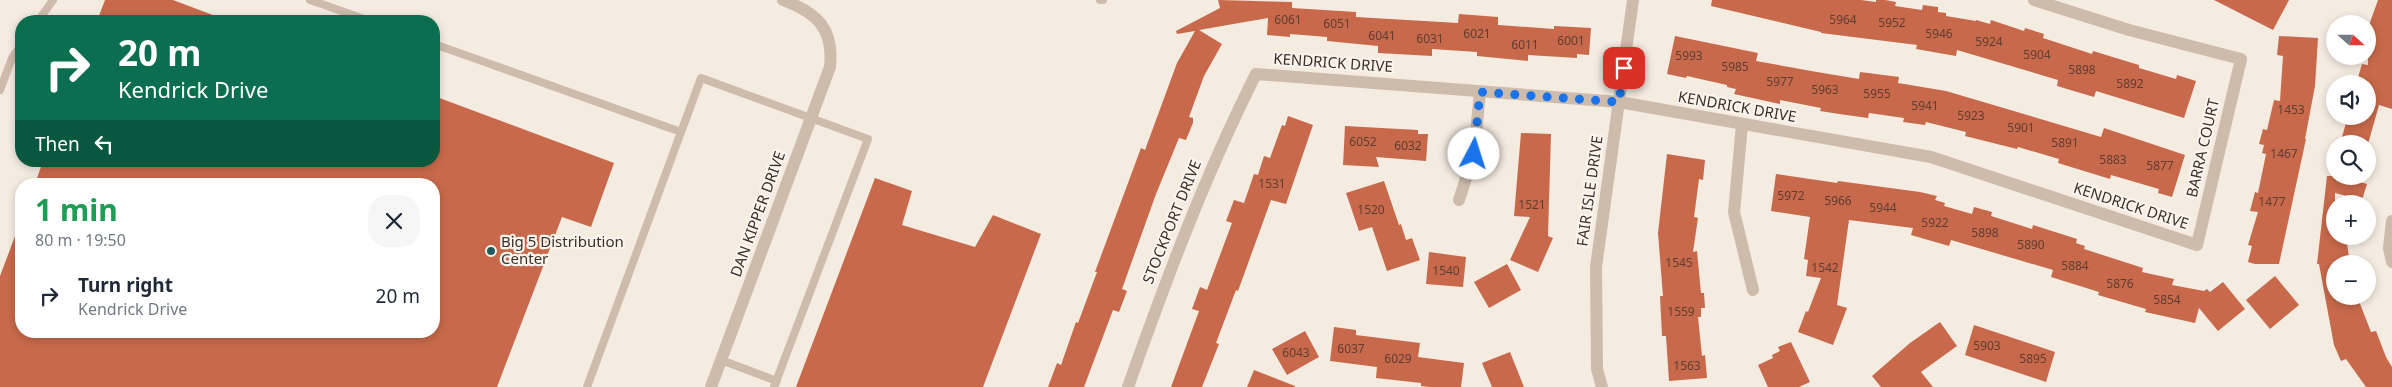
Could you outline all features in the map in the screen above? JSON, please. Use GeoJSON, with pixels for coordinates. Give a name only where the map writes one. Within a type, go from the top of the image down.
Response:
{"type":"FeatureCollection","features":[{"type":"Feature","properties":{"kind":"street","name":"DAN KIPPER DRIVE"},"geometry":{"type":"LineString","coordinates":[[711,387],[830,67],[832,52],[827,32],[816,17],[804,8],[783,0]]}},
{"type":"Feature","properties":{"kind":"street","name":"FAIR ISLE DRIVE"},"geometry":{"type":"LineString","coordinates":[[1602,387],[1597,369],[1596,267],[1633,0]]}},
{"type":"Feature","properties":{"kind":"street","name":"BARRA COURT"},"geometry":{"type":"LineString","coordinates":[[2034,0],[2129,30],[2241,59],[2197,245]]}},
{"type":"Feature","properties":{"kind":"street","name":"KENDRICK DRIVE"},"geometry":{"type":"LineString","coordinates":[[1256,74],[1619,102],[1931,157],[2197,245]]}},
{"type":"Feature","properties":{"kind":"street","name":"STOCKPORT DRIVE"},"geometry":{"type":"LineString","coordinates":[[1128,387],[1160,296],[1203,186],[1256,74]]}},
{"type":"Feature","properties":{"kind":"street"},"geometry":{"type":"LineString","coordinates":[[1459,200],[1474,154],[1480,92]]}},
{"type":"Feature","properties":{"kind":"street"},"geometry":{"type":"LineString","coordinates":[[1742,125],[1734,212],[1753,290]]}},
{"type":"Feature","properties":{"kind":"street"},"geometry":{"type":"LineString","coordinates":[[2392,221],[2389,248],[2392,262]]}},
{"type":"Feature","properties":{"kind":"lane"},"geometry":{"type":"LineString","coordinates":[[42,15],[53,0]]}},
{"type":"Feature","properties":{"kind":"lane"},"geometry":{"type":"LineString","coordinates":[[310,0],[353,15]]}},
{"type":"Feature","properties":{"kind":"lane"},"geometry":{"type":"LineString","coordinates":[[440,46],[681,132]]}},
{"type":"Feature","properties":{"kind":"lane"},"geometry":{"type":"LineString","coordinates":[[0,90],[15,54]]}},
{"type":"Feature","properties":{"kind":"lane"},"geometry":{"type":"LineString","coordinates":[[587,387],[701,78],[868,139],[776,384],[721,360]]}},
{"type":"Feature","properties":{"kind":"building"},"geometry":{"type":"Polygon","coordinates":[[[105,0],[173,0],[213,15],[99,15],[105,0]]]}},
{"type":"Feature","properties":{"kind":"building"},"geometry":{"type":"Polygon","coordinates":[[[1218,0],[1292,2],[1292,8],[1356,12],[1356,17],[1458,23],[1459,14],[1498,17],[1498,25],[1554,29],[1554,26],[1591,28],[1589,55],[1577,54],[1577,58],[1528,55],[1528,61],[1477,56],[1477,52],[1432,49],[1432,56],[1378,53],[1378,46],[1327,41],[1327,37],[1290,34],[1290,37],[1267,35],[1268,18],[1199,30],[1222,44],[1204,76],[1189,117],[1193,118],[1193,123],[1186,140],[1179,138],[1156,194],[1122,289],[1127,291],[1119,312],[1113,310],[1084,387],[1048,387],[1057,363],[1061,365],[1076,322],[1078,323],[1141,148],[1145,150],[1177,63],[1195,31],[1177,34],[1176,31],[1220,8],[1218,0]]]}},
{"type":"Feature","properties":{"kind":"building"},"geometry":{"type":"Polygon","coordinates":[[[1712,0],[1861,0],[1876,2],[1876,0],[1885,0],[1896,2],[1895,6],[1922,10],[1923,5],[1938,7],[1938,12],[1946,13],[1946,16],[1990,24],[1991,20],[2024,31],[2025,28],[2044,34],[2043,38],[2092,54],[2093,51],[2176,79],[2177,75],[2196,81],[2184,118],[2096,91],[2094,97],[2057,86],[2058,80],[1957,50],[1956,56],[1916,49],[1917,45],[1821,33],[1711,6],[1712,0]]]}},
{"type":"Feature","properties":{"kind":"building"},"geometry":{"type":"Polygon","coordinates":[[[2214,0],[2289,0],[2273,30],[2214,0]]]}},
{"type":"Feature","properties":{"kind":"building"},"geometry":{"type":"Polygon","coordinates":[[[2378,0],[2392,0],[2392,109],[2379,105],[2376,116],[2376,75],[2359,75],[2362,65],[2376,65],[2376,15],[2373,15],[2378,0]]]}},
{"type":"Feature","properties":{"kind":"building"},"geometry":{"type":"Polygon","coordinates":[[[1675,36],[1758,53],[1756,61],[1859,79],[1860,72],[1899,77],[1898,83],[1946,91],[2101,137],[2104,128],[2185,155],[2172,197],[2158,193],[2159,189],[2111,175],[2110,179],[2058,163],[2059,159],[2018,147],[2017,149],[1965,136],[1966,132],[1926,122],[1925,125],[1903,122],[1904,118],[1869,113],[1868,118],[1839,114],[1820,111],[1821,108],[1780,100],[1780,104],[1734,94],[1736,89],[1727,87],[1727,85],[1687,76],[1686,78],[1667,74],[1675,36]]]}},
{"type":"Feature","properties":{"kind":"building"},"geometry":{"type":"Polygon","coordinates":[[[2279,36],[2318,38],[2315,86],[2306,139],[2279,264],[2255,264],[2248,262],[2252,246],[2248,245],[2258,212],[2250,211],[2255,192],[2258,193],[2266,154],[2262,153],[2264,145],[2259,144],[2263,129],[2267,130],[2274,100],[2280,101],[2283,56],[2277,55],[2279,36]]]}},
{"type":"Feature","properties":{"kind":"building","name":"Big 5 Distribution Center"},"geometry":{"type":"Polygon","coordinates":[[[440,98],[614,163],[591,227],[562,217],[497,387],[0,387],[0,276],[15,236],[15,338],[440,338],[440,178],[37,178],[41,167],[440,167],[440,98]]]}},
{"type":"Feature","properties":{"kind":"building"},"geometry":{"type":"Polygon","coordinates":[[[1288,116],[1313,125],[1286,204],[1271,200],[1238,291],[1236,290],[1216,343],[1219,344],[1202,387],[1171,387],[1199,311],[1192,309],[1200,287],[1207,290],[1232,223],[1226,221],[1234,200],[1244,203],[1254,174],[1258,175],[1264,156],[1270,158],[1282,125],[1285,126],[1288,116]]]}},
{"type":"Feature","properties":{"kind":"building"},"geometry":{"type":"Polygon","coordinates":[[[2345,125],[2373,125],[2371,135],[2343,135],[2345,125]]]}},
{"type":"Feature","properties":{"kind":"building"},"geometry":{"type":"Polygon","coordinates":[[[1345,126],[1418,130],[1418,134],[1428,134],[1426,161],[1376,157],[1379,167],[1343,165],[1345,126]]]}},
{"type":"Feature","properties":{"kind":"building"},"geometry":{"type":"Polygon","coordinates":[[[1521,133],[1551,134],[1548,236],[1553,238],[1538,272],[1510,260],[1530,217],[1514,216],[1521,133]]]}},
{"type":"Feature","properties":{"kind":"building"},"geometry":{"type":"Polygon","coordinates":[[[1667,154],[1705,160],[1703,180],[1699,179],[1694,217],[1698,218],[1693,252],[1697,251],[1701,293],[1704,293],[1705,308],[1701,308],[1701,317],[1698,317],[1702,356],[1705,355],[1707,378],[1669,381],[1666,336],[1662,336],[1660,296],[1663,296],[1658,233],[1667,154]]]}},
{"type":"Feature","properties":{"kind":"building"},"geometry":{"type":"Polygon","coordinates":[[[1776,174],[1920,192],[1937,196],[1935,200],[1945,203],[1944,206],[1972,214],[1974,207],[1992,212],[1991,216],[2032,229],[2033,225],[2077,239],[2076,243],[2085,246],[2084,249],[2143,268],[2142,272],[2174,279],[2172,285],[2204,291],[2207,289],[2210,292],[2223,282],[2245,309],[2218,331],[2199,308],[2195,323],[2145,312],[2146,309],[2098,295],[2099,292],[2051,277],[2053,270],[1951,240],[1949,246],[1911,235],[1913,228],[1849,220],[1837,305],[1847,308],[1833,345],[1798,332],[1821,278],[1806,276],[1808,260],[1804,259],[1810,217],[1771,211],[1776,174]]]}},
{"type":"Feature","properties":{"kind":"building"},"geometry":{"type":"Polygon","coordinates":[[[875,178],[912,191],[902,225],[975,247],[993,215],[1041,234],[983,387],[796,387],[875,178]]]}},
{"type":"Feature","properties":{"kind":"building"},"geometry":{"type":"Polygon","coordinates":[[[1384,181],[1399,225],[1401,224],[1406,240],[1412,238],[1420,260],[1387,271],[1372,227],[1359,231],[1346,193],[1384,181]]]}},
{"type":"Feature","properties":{"kind":"building"},"geometry":{"type":"Polygon","coordinates":[[[2326,185],[2367,185],[2364,195],[2335,193],[2335,195],[2326,195],[2326,245],[2347,245],[2349,255],[2326,255],[2326,302],[2319,264],[2317,264],[2326,185]]]}},
{"type":"Feature","properties":{"kind":"building"},"geometry":{"type":"Polygon","coordinates":[[[1429,252],[1466,257],[1463,287],[1426,284],[1429,252]]]}},
{"type":"Feature","properties":{"kind":"building"},"geometry":{"type":"Polygon","coordinates":[[[1507,264],[1521,290],[1489,308],[1474,282],[1507,264]]]}},
{"type":"Feature","properties":{"kind":"building"},"geometry":{"type":"Polygon","coordinates":[[[2275,276],[2299,305],[2270,329],[2246,300],[2275,276]]]}},
{"type":"Feature","properties":{"kind":"building"},"geometry":{"type":"Polygon","coordinates":[[[2327,305],[2360,305],[2371,332],[2376,331],[2392,367],[2392,387],[2366,387],[2346,359],[2341,361],[2334,345],[2327,305]]]}},
{"type":"Feature","properties":{"kind":"building"},"geometry":{"type":"Polygon","coordinates":[[[1940,322],[1957,346],[1921,372],[1933,387],[1881,387],[1872,376],[1910,343],[1940,322]]]}},
{"type":"Feature","properties":{"kind":"building"},"geometry":{"type":"Polygon","coordinates":[[[1974,325],[2055,352],[2046,382],[1965,355],[1974,325]]]}},
{"type":"Feature","properties":{"kind":"building"},"geometry":{"type":"Polygon","coordinates":[[[1334,327],[1356,330],[1356,335],[1420,343],[1418,357],[1464,363],[1461,387],[1430,387],[1421,386],[1421,383],[1376,378],[1377,367],[1330,361],[1334,327]]]}},
{"type":"Feature","properties":{"kind":"building"},"geometry":{"type":"Polygon","coordinates":[[[1305,331],[1319,357],[1287,375],[1272,349],[1305,331]]]}},
{"type":"Feature","properties":{"kind":"building"},"geometry":{"type":"Polygon","coordinates":[[[1791,342],[1810,382],[1799,387],[1768,387],[1758,365],[1773,358],[1772,355],[1780,351],[1778,347],[1791,342]]]}},
{"type":"Feature","properties":{"kind":"building"},"geometry":{"type":"Polygon","coordinates":[[[1510,352],[1524,387],[1492,387],[1482,363],[1510,352]]]}},
{"type":"Feature","properties":{"kind":"building"},"geometry":{"type":"Polygon","coordinates":[[[1254,370],[1295,386],[1295,387],[1247,387],[1254,370]]]}},
{"type":"Feature","properties":{"kind":"place","name":"Big 5 Distribution Center"},"geometry":{"type":"Point","coordinates":[491,251]}},
{"type":"Feature","properties":{"kind":"route"},"geometry":{"type":"LineString","coordinates":[[1474,154],[1480,92],[1619,102],[1624,68]]}}]}
